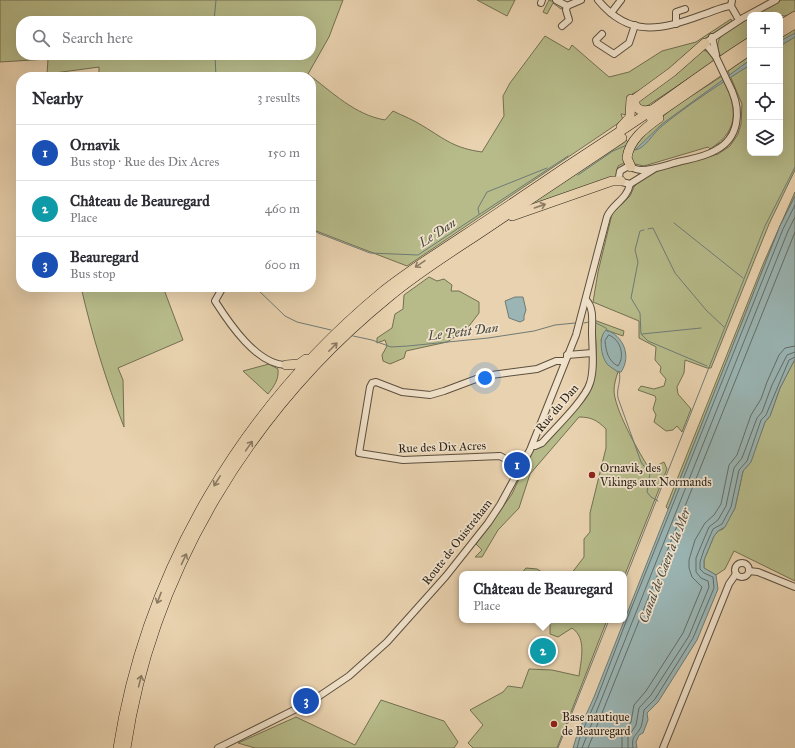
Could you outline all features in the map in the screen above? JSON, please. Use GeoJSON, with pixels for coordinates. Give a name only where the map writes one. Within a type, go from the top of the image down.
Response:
{"type":"FeatureCollection","features":[{"type":"Feature","properties":{"kind":"highway"},"geometry":{"type":"LineString","coordinates":[[783,23],[795,16]]}},
{"type":"Feature","properties":{"kind":"highway"},"geometry":{"type":"LineString","coordinates":[[783,31],[795,24]]}},
{"type":"Feature","properties":{"kind":"highway"},"geometry":{"type":"LineString","coordinates":[[653,110],[641,111],[636,107],[634,100],[657,83],[708,40]]}},
{"type":"Feature","properties":{"kind":"highway"},"geometry":{"type":"LineString","coordinates":[[118,748],[140,652],[152,615],[177,556],[206,500],[227,466],[254,427],[289,382],[360,312],[403,276],[653,110],[747,44]]}},
{"type":"Feature","properties":{"kind":"highway"},"geometry":{"type":"LineString","coordinates":[[126,748],[131,719],[151,643],[176,576],[213,503],[254,439],[304,378],[354,327],[410,281],[747,52]]}},
{"type":"Feature","properties":{"kind":"highway"},"geometry":{"type":"LineString","coordinates":[[618,133],[630,117],[631,99],[634,94],[657,83]]}},
{"type":"Feature","properties":{"kind":"highway"},"geometry":{"type":"LineString","coordinates":[[632,168],[627,158],[628,153],[637,137],[691,91]]}},
{"type":"Feature","properties":{"kind":"highway"},"geometry":{"type":"LineString","coordinates":[[491,226],[515,215],[612,181],[625,183]]}},
{"type":"Feature","properties":{"kind":"highway"},"geometry":{"type":"LineString","coordinates":[[286,365],[301,363],[308,357],[314,356]]}},
{"type":"Feature","properties":{"kind":"highway"},"geometry":{"type":"LineString","coordinates":[[286,365],[292,371],[289,382]]}},
{"type":"Feature","properties":{"kind":"highway"},"geometry":{"type":"LineString","coordinates":[[131,719],[133,725],[131,748]]}},
{"type":"Feature","properties":{"kind":"street"},"geometry":{"type":"LineString","coordinates":[[556,0],[567,6]]}},
{"type":"Feature","properties":{"kind":"street"},"geometry":{"type":"LineString","coordinates":[[567,6],[581,0]]}},
{"type":"Feature","properties":{"kind":"street"},"geometry":{"type":"LineString","coordinates":[[598,0],[611,13],[622,20],[636,25],[656,28],[676,24],[732,3],[739,20]]}},
{"type":"Feature","properties":{"kind":"street"},"geometry":{"type":"LineString","coordinates":[[611,13],[621,0]]}},
{"type":"Feature","properties":{"kind":"street"},"geometry":{"type":"LineString","coordinates":[[654,168],[625,183],[619,177],[620,171],[623,168],[654,168],[708,154],[726,143],[734,131],[738,118],[737,105],[708,40],[739,20],[776,0]]}},
{"type":"Feature","properties":{"kind":"street"},"geometry":{"type":"LineString","coordinates":[[562,26],[569,20],[566,10],[567,6]]}},
{"type":"Feature","properties":{"kind":"street"},"geometry":{"type":"LineString","coordinates":[[676,24],[676,12],[685,9]]}},
{"type":"Feature","properties":{"kind":"street"},"geometry":{"type":"LineString","coordinates":[[602,34],[596,40],[597,43],[611,54],[617,53],[631,41],[636,25]]}},
{"type":"Feature","properties":{"kind":"street"},"geometry":{"type":"LineString","coordinates":[[632,168],[637,178]]}},
{"type":"Feature","properties":{"kind":"street","name":"Route de Ouistreham"},"geometry":{"type":"LineString","coordinates":[[218,748],[312,701],[344,679],[374,655],[446,576],[500,505],[532,446],[566,358],[586,300],[607,217],[613,208],[623,200],[626,194],[625,183]]}},
{"type":"Feature","properties":{"kind":"street"},"geometry":{"type":"LineString","coordinates":[[220,292],[215,300],[245,341],[270,362],[286,365]]}},
{"type":"Feature","properties":{"kind":"street","name":"Rue du Dan"},"geometry":{"type":"LineString","coordinates":[[532,446],[542,443],[588,388],[592,372],[591,308],[586,300]]}},
{"type":"Feature","properties":{"kind":"street"},"geometry":{"type":"LineString","coordinates":[[566,358],[592,353]]}},
{"type":"Feature","properties":{"kind":"street","name":"Rue des Dix Acres"},"geometry":{"type":"LineString","coordinates":[[517,474],[511,462],[500,456],[403,460],[359,453],[372,383],[376,382],[402,392],[430,395],[484,376],[537,369],[566,358]]}},
{"type":"Feature","properties":{"kind":"street"},"geometry":{"type":"LineString","coordinates":[[663,748],[729,584],[736,574],[735,569],[740,562],[744,562],[748,565],[749,571],[745,576],[740,577],[736,574]]}},
{"type":"Feature","properties":{"kind":"street"},"geometry":{"type":"LineString","coordinates":[[749,571],[758,572],[795,587]]}},
{"type":"Feature","properties":{"kind":"green space"},"geometry":{"type":"Polygon","coordinates":[[[0,0],[343,0],[329,37],[316,60],[316,16],[16,16],[16,60],[32,60],[0,62],[0,0]]]}},
{"type":"Feature","properties":{"kind":"green space"},"geometry":{"type":"Polygon","coordinates":[[[477,0],[515,0],[507,16],[477,0]]]}},
{"type":"Feature","properties":{"kind":"green space"},"geometry":{"type":"Polygon","coordinates":[[[549,0],[561,5],[563,9],[553,3],[547,14],[543,12],[549,0]]]}},
{"type":"Feature","properties":{"kind":"green space"},"geometry":{"type":"Polygon","coordinates":[[[781,0],[795,0],[795,12],[788,16],[783,16],[783,12],[759,12],[781,0]]]}},
{"type":"Feature","properties":{"kind":"green space"},"geometry":{"type":"Polygon","coordinates":[[[731,19],[732,21],[700,42],[656,82],[632,94],[630,98],[629,115],[621,114],[623,120],[407,266],[316,231],[316,80],[344,102],[364,113],[385,120],[393,111],[416,122],[457,146],[482,152],[504,116],[503,96],[510,83],[545,36],[569,50],[572,45],[609,77],[629,72],[662,51],[696,42],[731,19]]]}},
{"type":"Feature","properties":{"kind":"green space"},"geometry":{"type":"Polygon","coordinates":[[[747,20],[747,41],[721,57],[718,49],[718,43],[720,37],[730,29],[747,20]]]}},
{"type":"Feature","properties":{"kind":"green space"},"geometry":{"type":"Polygon","coordinates":[[[795,28],[795,170],[769,224],[711,368],[685,360],[684,373],[677,387],[678,394],[691,409],[682,432],[677,426],[673,430],[666,431],[654,422],[656,415],[653,409],[656,399],[655,396],[638,390],[641,386],[654,389],[664,386],[666,379],[660,372],[661,367],[655,360],[656,347],[639,338],[639,321],[593,302],[598,272],[612,214],[630,196],[634,187],[642,178],[652,173],[718,154],[730,146],[738,134],[741,124],[742,104],[728,71],[747,58],[747,156],[783,156],[783,35],[795,28]]]}},
{"type":"Feature","properties":{"kind":"green space"},"geometry":{"type":"Polygon","coordinates":[[[702,50],[710,52],[715,61],[644,108],[640,107],[638,99],[702,50]]]}},
{"type":"Feature","properties":{"kind":"green space"},"geometry":{"type":"Polygon","coordinates":[[[48,60],[316,60],[309,72],[99,72],[99,67],[62,72],[47,72],[48,60]]]}},
{"type":"Feature","properties":{"kind":"green space"},"geometry":{"type":"Polygon","coordinates":[[[722,76],[731,97],[733,116],[732,125],[720,141],[710,149],[708,147],[644,166],[635,164],[630,158],[636,145],[645,133],[669,111],[722,76]]]}},
{"type":"Feature","properties":{"kind":"green space"},"geometry":{"type":"Polygon","coordinates":[[[626,140],[628,142],[626,162],[618,166],[616,178],[538,204],[535,201],[626,140]]]}},
{"type":"Feature","properties":{"kind":"green space"},"geometry":{"type":"Polygon","coordinates":[[[795,192],[795,196],[780,226],[668,509],[666,507],[764,262],[795,192]]]}},
{"type":"Feature","properties":{"kind":"green space"},"geometry":{"type":"Polygon","coordinates":[[[429,277],[437,281],[444,279],[452,285],[451,291],[459,291],[479,302],[479,313],[466,330],[447,342],[406,351],[404,358],[390,364],[383,361],[382,355],[387,346],[385,340],[377,343],[377,338],[392,328],[395,314],[403,309],[404,295],[429,277]]]}},
{"type":"Feature","properties":{"kind":"green space"},"geometry":{"type":"Polygon","coordinates":[[[82,292],[165,292],[183,340],[118,368],[123,380],[124,427],[111,392],[82,292]]]}},
{"type":"Feature","properties":{"kind":"green space"},"geometry":{"type":"Polygon","coordinates":[[[594,320],[624,331],[623,336],[606,330],[601,340],[608,364],[618,372],[615,381],[615,398],[632,439],[647,465],[654,467],[664,462],[667,469],[626,571],[573,571],[584,557],[584,539],[590,532],[590,513],[606,448],[606,429],[600,423],[590,418],[579,417],[530,474],[519,508],[498,530],[482,557],[475,557],[482,550],[476,544],[512,494],[533,449],[591,387],[595,372],[596,345],[594,320]]]}},
{"type":"Feature","properties":{"kind":"green space"},"geometry":{"type":"Polygon","coordinates":[[[795,359],[795,581],[734,551],[725,569],[716,575],[704,568],[704,560],[714,536],[718,531],[723,529],[735,508],[743,471],[749,464],[765,422],[770,416],[780,388],[795,359]]]}},
{"type":"Feature","properties":{"kind":"green space"},"geometry":{"type":"Polygon","coordinates":[[[269,364],[278,369],[278,376],[276,383],[268,394],[243,371],[269,364]]]}},
{"type":"Feature","properties":{"kind":"green space"},"geometry":{"type":"Polygon","coordinates":[[[526,568],[537,569],[540,571],[524,571],[526,568]]]}},
{"type":"Feature","properties":{"kind":"green space"},"geometry":{"type":"Polygon","coordinates":[[[549,623],[606,623],[557,748],[473,748],[468,743],[483,725],[470,710],[503,692],[508,686],[522,688],[529,669],[552,670],[579,676],[582,656],[580,637],[572,628],[558,637],[550,634],[549,623]]]}},
{"type":"Feature","properties":{"kind":"green space"},"geometry":{"type":"Polygon","coordinates":[[[381,700],[444,721],[458,742],[454,748],[255,748],[238,743],[296,717],[355,745],[381,700]]]}},
{"type":"Feature","properties":{"kind":"water"},"geometry":{"type":"Polygon","coordinates":[[[795,33],[795,37],[783,44],[783,39],[795,33]]]}},
{"type":"Feature","properties":{"kind":"water"},"geometry":{"type":"Polygon","coordinates":[[[747,62],[747,67],[672,118],[642,147],[635,150],[662,124],[747,62]]]}},
{"type":"Feature","properties":{"kind":"water","name":"Canal de Caen à la Mer"},"geometry":{"type":"Polygon","coordinates":[[[795,196],[795,359],[780,388],[770,416],[765,422],[751,462],[743,471],[735,508],[725,527],[718,531],[714,536],[704,560],[704,568],[716,575],[718,589],[697,640],[658,702],[647,713],[648,720],[643,733],[639,735],[636,742],[637,748],[573,748],[623,623],[627,623],[627,613],[780,226],[795,196]]]}},
{"type":"Feature","properties":{"kind":"water"},"geometry":{"type":"Polygon","coordinates":[[[515,297],[523,297],[526,310],[524,320],[520,322],[509,318],[505,301],[515,297]]]}},
{"type":"Feature","properties":{"kind":"water"},"geometry":{"type":"Polygon","coordinates":[[[606,330],[617,336],[624,347],[626,359],[621,372],[618,372],[608,365],[603,356],[601,342],[606,330]]]}},
{"type":"Feature","properties":{"kind":"waterway","name":"Le Dan"},"geometry":{"type":"LineString","coordinates":[[214,16],[216,0]]}},
{"type":"Feature","properties":{"kind":"waterway","name":"Le Dan"},"geometry":{"type":"LineString","coordinates":[[215,60],[216,72]]}},
{"type":"Feature","properties":{"kind":"waterway","name":"Le Dan"},"geometry":{"type":"LineString","coordinates":[[578,175],[613,151],[627,145]]}},
{"type":"Feature","properties":{"kind":"waterway","name":"Le Dan"},"geometry":{"type":"LineString","coordinates":[[316,232],[370,253],[418,255],[568,156]]}},
{"type":"Feature","properties":{"kind":"waterway"},"geometry":{"type":"LineString","coordinates":[[627,574],[765,226],[795,167]]}},
{"type":"Feature","properties":{"kind":"waterway","name":"Le Dan"},"geometry":{"type":"LineString","coordinates":[[479,214],[478,208],[487,192],[547,168]]}},
{"type":"Feature","properties":{"kind":"waterway"},"geometry":{"type":"LineString","coordinates":[[674,223],[743,278]]}},
{"type":"Feature","properties":{"kind":"waterway"},"geometry":{"type":"LineString","coordinates":[[648,229],[653,228],[675,273],[706,310],[724,327]]}},
{"type":"Feature","properties":{"kind":"waterway"},"geometry":{"type":"LineString","coordinates":[[644,230],[640,231],[635,250],[638,262],[631,298],[640,313],[641,334],[648,341],[707,366]]}},
{"type":"Feature","properties":{"kind":"waterway","name":"Le Petit Dan"},"geometry":{"type":"LineString","coordinates":[[260,292],[285,316],[297,322],[331,330]]}},
{"type":"Feature","properties":{"kind":"waterway","name":"Le Petit Dan"},"geometry":{"type":"LineString","coordinates":[[584,323],[589,322]]}},
{"type":"Feature","properties":{"kind":"waterway","name":"Le Petit Dan"},"geometry":{"type":"LineString","coordinates":[[353,336],[372,340],[391,347],[488,338],[534,331],[555,325],[575,323]]}},
{"type":"Feature","properties":{"kind":"waterway","name":"Le Petit Dan"},"geometry":{"type":"LineString","coordinates":[[596,323],[606,328],[608,332]]}},
{"type":"Feature","properties":{"kind":"waterway"},"geometry":{"type":"LineString","coordinates":[[642,334],[701,328]]}},
{"type":"Feature","properties":{"kind":"waterway","name":"Le Petit Dan"},"geometry":{"type":"LineString","coordinates":[[619,371],[620,378],[618,398],[641,462],[650,474],[647,492],[651,497],[658,501]]}},
{"type":"Feature","properties":{"kind":"waterway"},"geometry":{"type":"LineString","coordinates":[[558,748],[608,623]]}},
{"type":"Feature","properties":{"kind":"place","name":"Ornavik"},"geometry":{"type":"Point","coordinates":[517,465]}},
{"type":"Feature","properties":{"kind":"place","name":"Ornavik, des Vikings aux Normands"},"geometry":{"type":"Point","coordinates":[592,475]}},
{"type":"Feature","properties":{"kind":"place","name":"Château de Beauregard"},"geometry":{"type":"Point","coordinates":[543,651]}},
{"type":"Feature","properties":{"kind":"place","name":"Beauregard"},"geometry":{"type":"Point","coordinates":[306,701]}},
{"type":"Feature","properties":{"kind":"place","name":"Base nautique de Beauregard"},"geometry":{"type":"Point","coordinates":[554,724]}}]}
